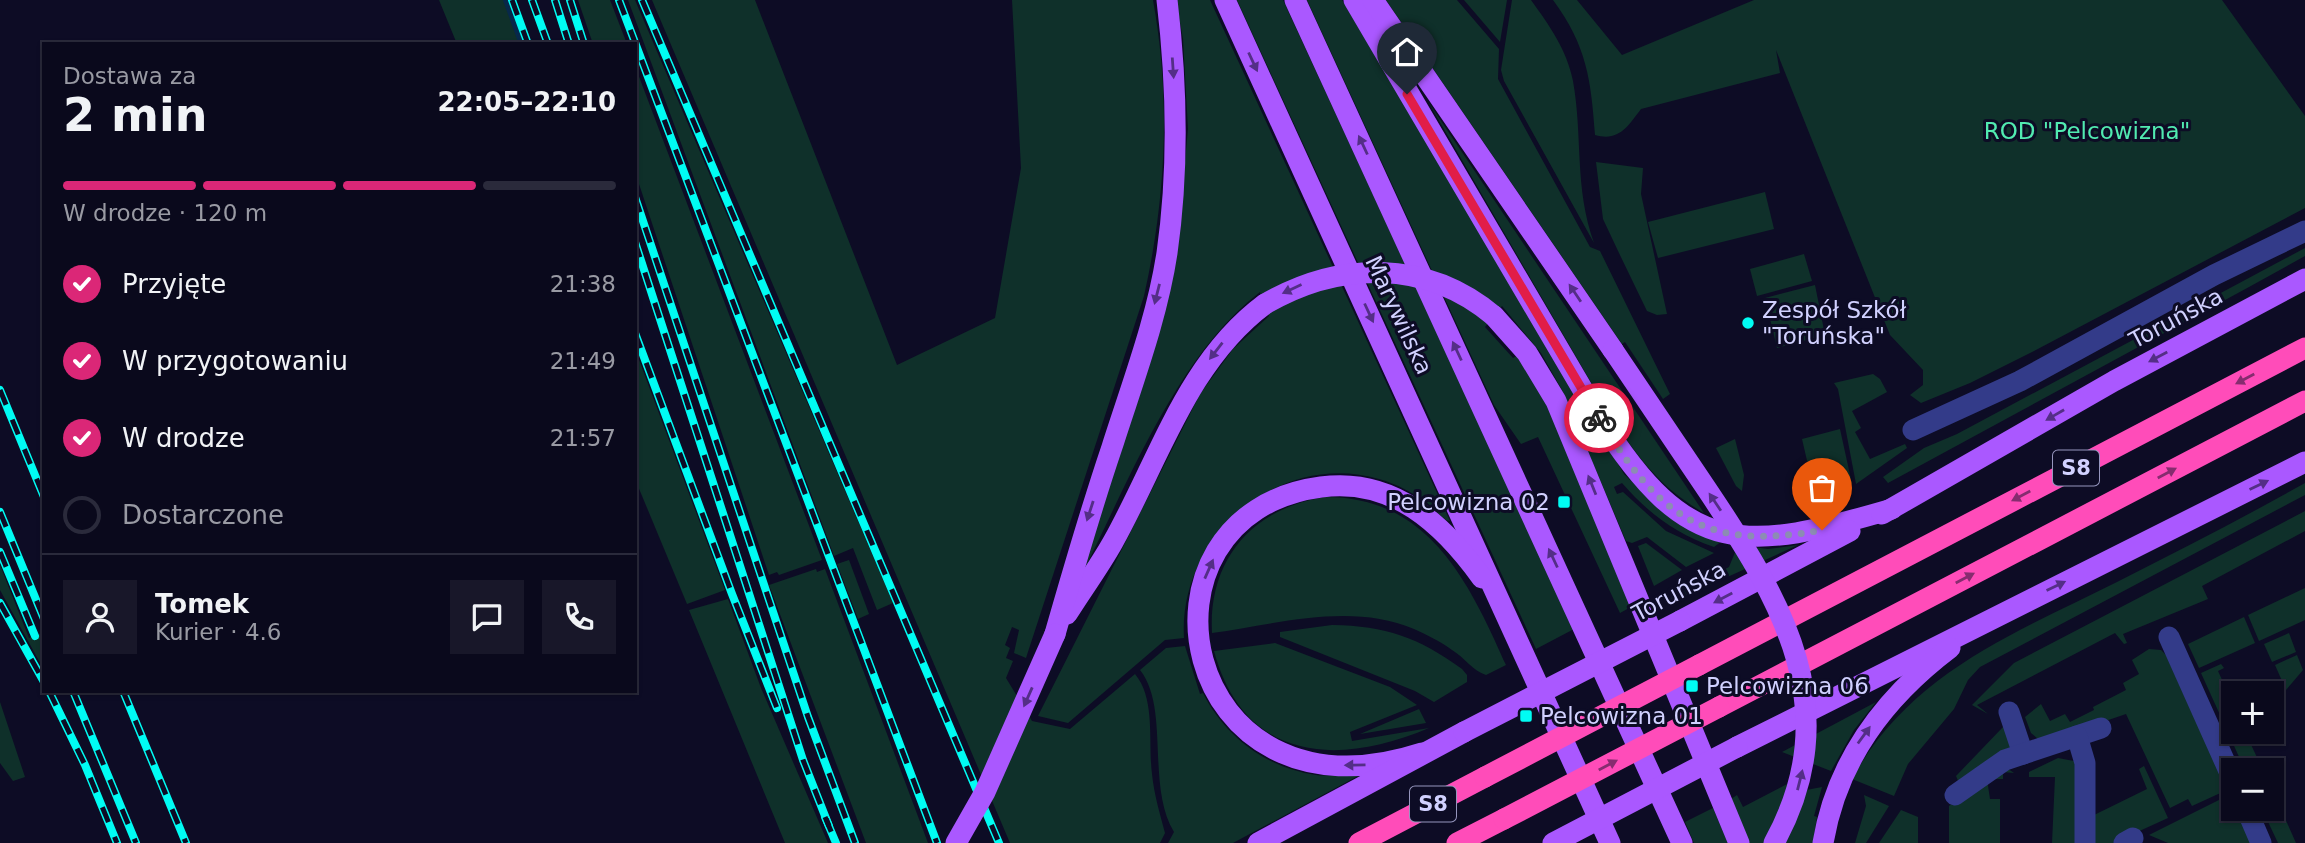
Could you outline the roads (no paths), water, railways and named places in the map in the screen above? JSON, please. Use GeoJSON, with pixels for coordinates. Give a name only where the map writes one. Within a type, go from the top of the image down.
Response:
{"type":"FeatureCollection","features":[{"type":"Feature","properties":{"kind":"highway","name":"S8"},"geometry":{"type":"LineString","coordinates":[[1359,843],[2305,348]]}},
{"type":"Feature","properties":{"kind":"highway","name":"S8"},"geometry":{"type":"LineString","coordinates":[[1458,843],[2305,401]]}},
{"type":"Feature","properties":{"kind":"main road"},"geometry":{"type":"LineString","coordinates":[[1055,634],[1080,541],[1141,358],[1166,255],[1174,175],[1176,101],[1167,0]]}},
{"type":"Feature","properties":{"kind":"main road","name":"Marywilska"},"geometry":{"type":"LineString","coordinates":[[1225,0],[1525,652]]}},
{"type":"Feature","properties":{"kind":"main road","name":"Marywilska"},"geometry":{"type":"LineString","coordinates":[[1295,0],[1682,843]]}},
{"type":"Feature","properties":{"kind":"main road"},"geometry":{"type":"LineString","coordinates":[[1353,0],[1600,419],[1629,464],[1658,496],[1687,519],[1741,537],[1764,538],[1822,530],[1892,509]]}},
{"type":"Feature","properties":{"kind":"main road"},"geometry":{"type":"LineString","coordinates":[[1373,0],[1755,562],[1794,644],[1806,701],[1807,742],[1796,798],[1774,843]]}},
{"type":"Feature","properties":{"kind":"main road"},"geometry":{"type":"LineString","coordinates":[[956,843],[985,792],[1055,634],[1114,541],[1199,376],[1227,338],[1265,304],[1321,278],[1377,271],[1417,276],[1443,285],[1476,302],[1494,316],[1527,353],[1556,401],[1739,843]]}},
{"type":"Feature","properties":{"kind":"main road","name":"Toruńska"},"geometry":{"type":"LineString","coordinates":[[1258,843],[1422,753],[1892,509],[2114,381],[2305,279]]}},
{"type":"Feature","properties":{"kind":"main road"},"geometry":{"type":"LineString","coordinates":[[1553,843],[1737,747],[2305,462]]}},
{"type":"Feature","properties":{"kind":"main road"},"geometry":{"type":"LineString","coordinates":[[1422,753],[1386,762],[1336,765],[1283,754],[1260,742],[1233,719],[1212,687],[1199,645],[1198,606],[1204,581],[1214,558],[1239,526],[1279,497],[1302,489],[1342,485],[1384,492],[1425,515],[1475,569],[1525,652],[1610,843]]}},
{"type":"Feature","properties":{"kind":"main road"},"geometry":{"type":"LineString","coordinates":[[1823,843],[1834,794],[1861,738],[1921,673],[1995,617]]}},
{"type":"Feature","properties":{"kind":"street"},"geometry":{"type":"LineString","coordinates":[[1913,430],[2021,381],[2214,275],[2305,230]]}},
{"type":"Feature","properties":{"kind":"street"},"geometry":{"type":"LineString","coordinates":[[2169,637],[2223,758]]}},
{"type":"Feature","properties":{"kind":"street"},"geometry":{"type":"LineString","coordinates":[[2009,712],[2023,754]]}},
{"type":"Feature","properties":{"kind":"street"},"geometry":{"type":"LineString","coordinates":[[1955,795],[2000,763],[2101,729]]}},
{"type":"Feature","properties":{"kind":"street"},"geometry":{"type":"LineString","coordinates":[[2077,736],[2085,768],[2085,843]]}},
{"type":"Feature","properties":{"kind":"street"},"geometry":{"type":"LineString","coordinates":[[2252,821],[2261,843]]}},
{"type":"Feature","properties":{"kind":"waterway"},"geometry":{"type":"LineString","coordinates":[[506,0],[521,42]]}},
{"type":"Feature","properties":{"kind":"railway"},"geometry":{"type":"LineString","coordinates":[[512,0],[527,42]]}},
{"type":"Feature","properties":{"kind":"railway"},"geometry":{"type":"LineString","coordinates":[[532,0],[547,42]]}},
{"type":"Feature","properties":{"kind":"railway"},"geometry":{"type":"LineString","coordinates":[[555,0],[568,42]]}},
{"type":"Feature","properties":{"kind":"railway"},"geometry":{"type":"LineString","coordinates":[[570,0],[583,42]]}},
{"type":"Feature","properties":{"kind":"railway"},"geometry":{"type":"LineString","coordinates":[[619,0],[635,42]]}},
{"type":"Feature","properties":{"kind":"railway"},"geometry":{"type":"LineString","coordinates":[[642,0],[999,843]]}},
{"type":"Feature","properties":{"kind":"railway"},"geometry":{"type":"LineString","coordinates":[[637,48],[937,843]]}},
{"type":"Feature","properties":{"kind":"railway"},"geometry":{"type":"LineString","coordinates":[[637,203],[808,717],[855,843]]}},
{"type":"Feature","properties":{"kind":"railway"},"geometry":{"type":"LineString","coordinates":[[637,248],[803,760],[829,826]]}},
{"type":"Feature","properties":{"kind":"railway"},"geometry":{"type":"LineString","coordinates":[[637,338],[777,708]]}},
{"type":"Feature","properties":{"kind":"railway"},"geometry":{"type":"LineString","coordinates":[[0,390],[42,492]]}},
{"type":"Feature","properties":{"kind":"railway"},"geometry":{"type":"LineString","coordinates":[[0,512],[42,614]]}},
{"type":"Feature","properties":{"kind":"railway"},"geometry":{"type":"LineString","coordinates":[[0,552],[35,636]]}},
{"type":"Feature","properties":{"kind":"railway"},"geometry":{"type":"LineString","coordinates":[[0,603],[42,678]]}},
{"type":"Feature","properties":{"kind":"railway"},"geometry":{"type":"LineString","coordinates":[[50,693],[85,765],[117,843]]}},
{"type":"Feature","properties":{"kind":"railway"},"geometry":{"type":"LineString","coordinates":[[74,693],[136,843]]}},
{"type":"Feature","properties":{"kind":"railway"},"geometry":{"type":"LineString","coordinates":[[124,693],[186,843]]}},
{"type":"Feature","properties":{"kind":"railway"},"geometry":{"type":"LineString","coordinates":[[825,817],[836,843]]}},
{"type":"Feature","properties":{"kind":"place","name":"Zespół Szkół \"Toruńska\""},"geometry":{"type":"Point","coordinates":[1748,323]}},
{"type":"Feature","properties":{"kind":"place","name":"Pelcowizna 02"},"geometry":{"type":"Point","coordinates":[1564,502]}},
{"type":"Feature","properties":{"kind":"place","name":"Pelcowizna 06"},"geometry":{"type":"Point","coordinates":[1692,686]}},
{"type":"Feature","properties":{"kind":"place","name":"Pelcowizna 01"},"geometry":{"type":"Point","coordinates":[1526,716]}},
{"type":"Feature","properties":{"kind":"park label","name":"ROD \"Pelcowizna\""},"geometry":{"type":"Point","coordinates":[2087,131]}}]}
